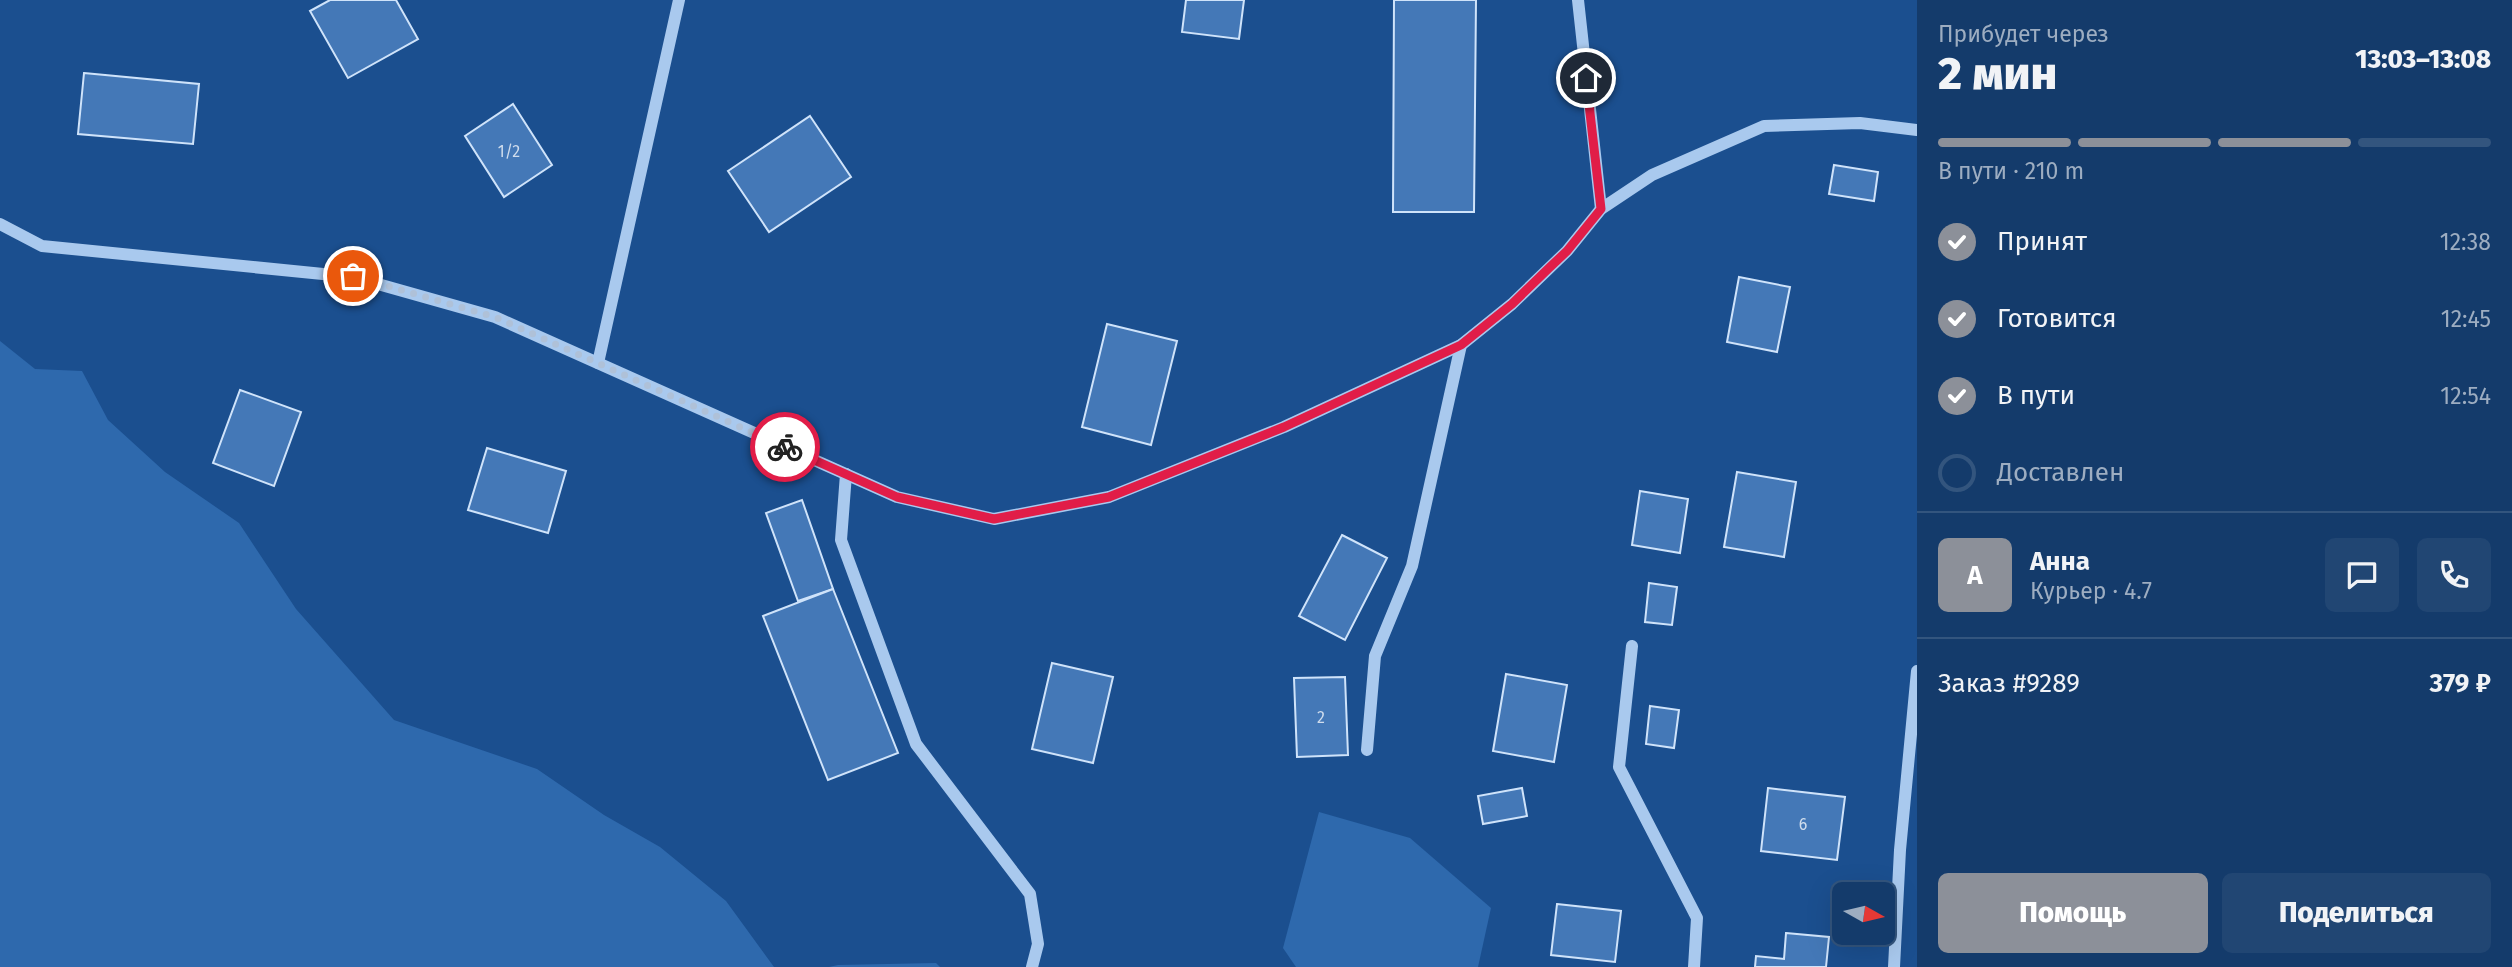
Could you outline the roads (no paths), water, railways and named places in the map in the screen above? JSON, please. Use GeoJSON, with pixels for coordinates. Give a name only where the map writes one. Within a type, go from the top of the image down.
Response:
{"type":"FeatureCollection","features":[{"type":"Feature","properties":{"kind":"street"},"geometry":{"type":"LineString","coordinates":[[598,363],[679,0]]}},
{"type":"Feature","properties":{"kind":"street"},"geometry":{"type":"LineString","coordinates":[[1577,0],[1601,209]]}},
{"type":"Feature","properties":{"kind":"street"},"geometry":{"type":"LineString","coordinates":[[0,224],[42,246],[353,276],[495,317],[897,497],[994,519],[1109,497],[1284,427],[1461,345],[1512,304],[1567,251],[1601,209],[1652,175],[1764,126],[1860,123],[1917,130]]}},
{"type":"Feature","properties":{"kind":"street"},"geometry":{"type":"LineString","coordinates":[[1367,750],[1375,656],[1412,566],[1461,345]]}},
{"type":"Feature","properties":{"kind":"street"},"geometry":{"type":"LineString","coordinates":[[846,474],[841,540],[916,744],[1030,894],[1038,944],[1032,967]]}},
{"type":"Feature","properties":{"kind":"street"},"geometry":{"type":"LineString","coordinates":[[1632,646],[1619,767],[1697,918],[1694,967]]}},
{"type":"Feature","properties":{"kind":"street"},"geometry":{"type":"LineString","coordinates":[[1894,967],[1900,850],[1917,671]]}}]}
